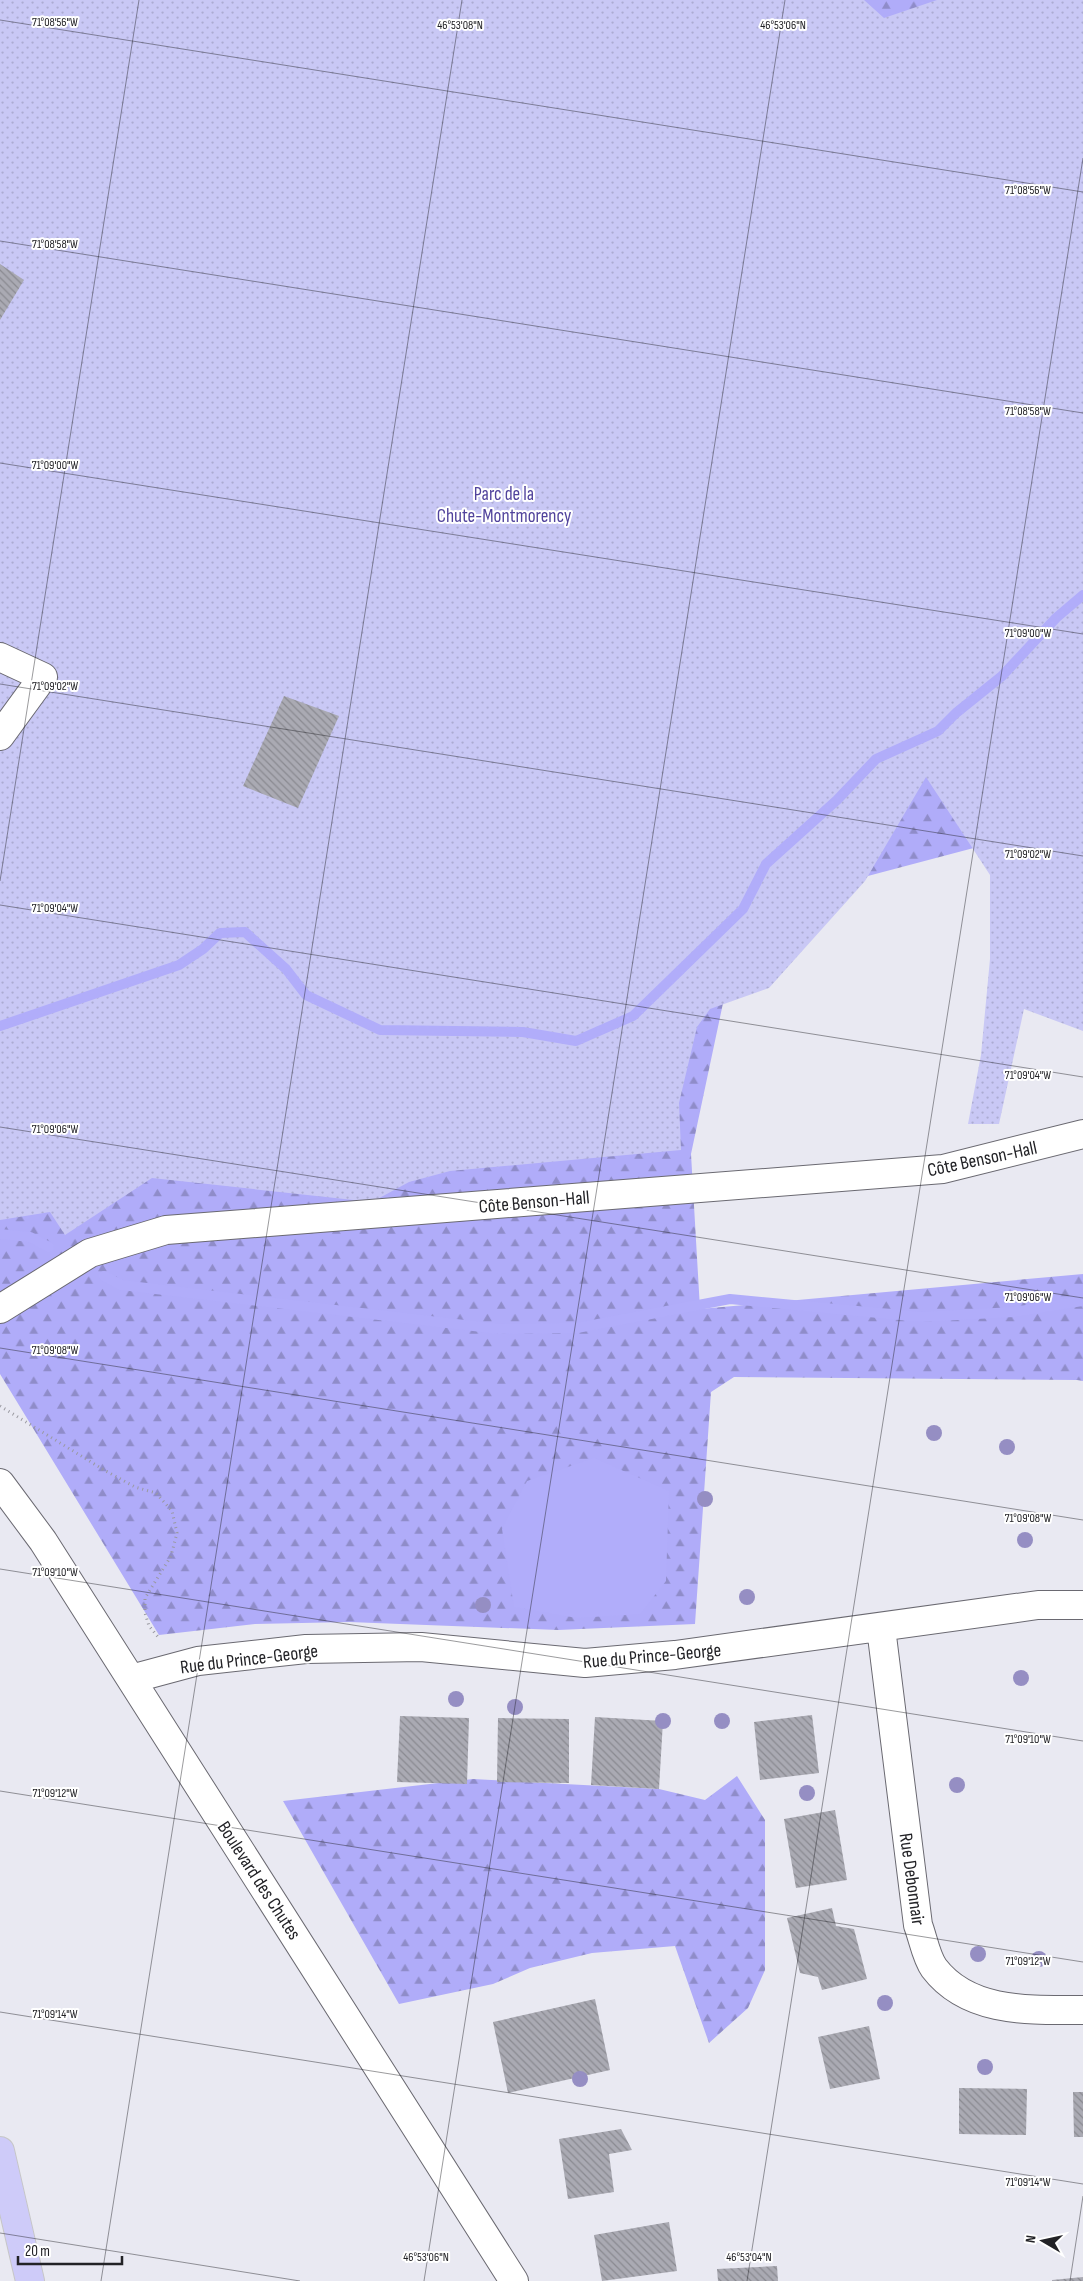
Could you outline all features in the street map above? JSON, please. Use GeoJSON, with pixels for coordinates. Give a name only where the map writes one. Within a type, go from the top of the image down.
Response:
{"type":"FeatureCollection","features":[{"type":"Feature","properties":{"kind":"main road"},"geometry":{"type":"LineString","coordinates":[[0,2151],[30,2281]]}},
{"type":"Feature","properties":{"kind":"street"},"geometry":{"type":"LineString","coordinates":[[0,657],[43,677],[0,736]]}},
{"type":"Feature","properties":{"kind":"street","name":"Côte Benson-Hall"},"geometry":{"type":"LineString","coordinates":[[0,1309],[90,1253],[166,1230],[943,1169],[1083,1134]]}},
{"type":"Feature","properties":{"kind":"street","name":"Boulevard des Chutes"},"geometry":{"type":"LineString","coordinates":[[0,1483],[42,1541],[131,1679],[514,2281]]}},
{"type":"Feature","properties":{"kind":"street","name":"Rue du Prince-George"},"geometry":{"type":"LineString","coordinates":[[131,1679],[198,1661],[306,1649],[421,1647],[584,1663],[675,1655],[1038,1605],[1083,1605]]}},
{"type":"Feature","properties":{"kind":"street","name":"Rue Debonnair"},"geometry":{"type":"LineString","coordinates":[[881,1628],[918,1925],[934,1967],[962,1994],[1011,2009],[1083,2010]]}},
{"type":"Feature","properties":{"kind":"path"},"geometry":{"type":"LineString","coordinates":[[0,1406],[104,1470],[135,1487],[156,1493],[172,1511],[177,1533],[171,1556],[144,1598],[145,1613],[149,1626],[164,1644]]}},
{"type":"Feature","properties":{"kind":"green space","name":"Parc de la Chute-Montmorency"},"geometry":{"type":"Polygon","coordinates":[[[0,0],[864,0],[884,18],[937,0],[1083,0],[1083,1031],[1024,1009],[999,1124],[968,1124],[981,1055],[990,959],[990,875],[926,777],[865,881],[769,988],[710,1009],[697,1027],[679,1103],[681,1150],[450,1171],[409,1182],[372,1202],[152,1178],[65,1235],[50,1212],[0,1220],[0,0]]]}},
{"type":"Feature","properties":{"kind":"green space","name":"Parc de la Chute-Montmorency"},"geometry":{"type":"Polygon","coordinates":[[[102,0],[975,0],[985,845],[743,909],[691,1154],[700,1309],[1083,1274],[1083,1381],[734,1377],[711,1392],[695,1624],[558,1630],[349,1622],[255,1624],[159,1635],[0,1374],[0,784],[102,0]]]}},
{"type":"Feature","properties":{"kind":"green space"},"geometry":{"type":"Polygon","coordinates":[[[737,1776],[765,1820],[765,1970],[748,2008],[709,2043],[675,1946],[592,1953],[530,1968],[493,1984],[399,2004],[283,1801],[473,1779],[659,1789],[705,1800],[737,1776]]]}},
{"type":"Feature","properties":{"kind":"shaded area"},"geometry":{"type":"Polygon","coordinates":[[[594,1458],[669,1491],[666,1581],[640,1614],[577,1618],[514,1607],[502,1529],[527,1481],[594,1458]]]}},
{"type":"Feature","properties":{"kind":"building"},"geometry":{"type":"Polygon","coordinates":[[[0,264],[24,280],[0,320],[0,264]]]}},
{"type":"Feature","properties":{"kind":"building"},"geometry":{"type":"Polygon","coordinates":[[[284,696],[339,716],[298,808],[243,786],[284,696]]]}},
{"type":"Feature","properties":{"kind":"building"},"geometry":{"type":"Polygon","coordinates":[[[812,1715],[819,1773],[760,1780],[754,1722],[812,1715]]]}},
{"type":"Feature","properties":{"kind":"building"},"geometry":{"type":"Polygon","coordinates":[[[400,1716],[469,1718],[467,1784],[397,1782],[400,1716]]]}},
{"type":"Feature","properties":{"kind":"building"},"geometry":{"type":"Polygon","coordinates":[[[595,1717],[663,1721],[659,1789],[591,1785],[595,1717]]]}},
{"type":"Feature","properties":{"kind":"building"},"geometry":{"type":"Polygon","coordinates":[[[498,1718],[569,1719],[569,1783],[497,1782],[498,1718]]]}},
{"type":"Feature","properties":{"kind":"building"},"geometry":{"type":"Polygon","coordinates":[[[835,1810],[847,1880],[796,1888],[784,1819],[835,1810]]]}},
{"type":"Feature","properties":{"kind":"building"},"geometry":{"type":"Polygon","coordinates":[[[832,1908],[836,1926],[854,1929],[867,1979],[822,1990],[818,1977],[800,1973],[787,1918],[832,1908]]]}},
{"type":"Feature","properties":{"kind":"building"},"geometry":{"type":"Polygon","coordinates":[[[595,1999],[610,2070],[508,2093],[493,2022],[595,1999]]]}},
{"type":"Feature","properties":{"kind":"building"},"geometry":{"type":"Polygon","coordinates":[[[869,2026],[880,2079],[830,2089],[818,2037],[869,2026]]]}},
{"type":"Feature","properties":{"kind":"building"},"geometry":{"type":"Polygon","coordinates":[[[959,2088],[1027,2089],[1026,2135],[959,2134],[959,2088]]]}},
{"type":"Feature","properties":{"kind":"building"},"geometry":{"type":"Polygon","coordinates":[[[1073,2092],[1083,2092],[1083,2137],[1074,2137],[1073,2092]]]}},
{"type":"Feature","properties":{"kind":"building"},"geometry":{"type":"Polygon","coordinates":[[[621,2129],[632,2150],[609,2154],[614,2192],[568,2199],[559,2139],[621,2129]]]}},
{"type":"Feature","properties":{"kind":"building"},"geometry":{"type":"Polygon","coordinates":[[[669,2222],[677,2271],[602,2281],[594,2235],[669,2222]]]}},
{"type":"Feature","properties":{"kind":"building"},"geometry":{"type":"Polygon","coordinates":[[[777,2266],[778,2281],[718,2281],[717,2269],[777,2266]]]}},
{"type":"Feature","properties":{"kind":"building"},"geometry":{"type":"Polygon","coordinates":[[[1083,2277],[1083,2281],[1052,2281],[1052,2280],[1083,2277]]]}},
{"type":"Feature","properties":{"kind":"waterway"},"geometry":{"type":"LineString","coordinates":[[0,1026],[179,965],[203,949],[220,933],[245,932],[286,969],[306,995],[380,1030],[523,1032],[576,1041],[633,1016],[743,909],[766,864],[837,800],[876,759],[938,731],[956,713],[1002,676],[1056,618],[1083,595]]}},
{"type":"Feature","properties":{"kind":"waterway"},"geometry":{"type":"LineString","coordinates":[[0,1234],[30,1237],[49,1247]]}},
{"type":"Feature","properties":{"kind":"waterway"},"geometry":{"type":"LineString","coordinates":[[104,1276],[121,1285],[499,1329],[577,1328],[730,1299],[921,1317],[1014,1312],[1083,1301]]}}]}
